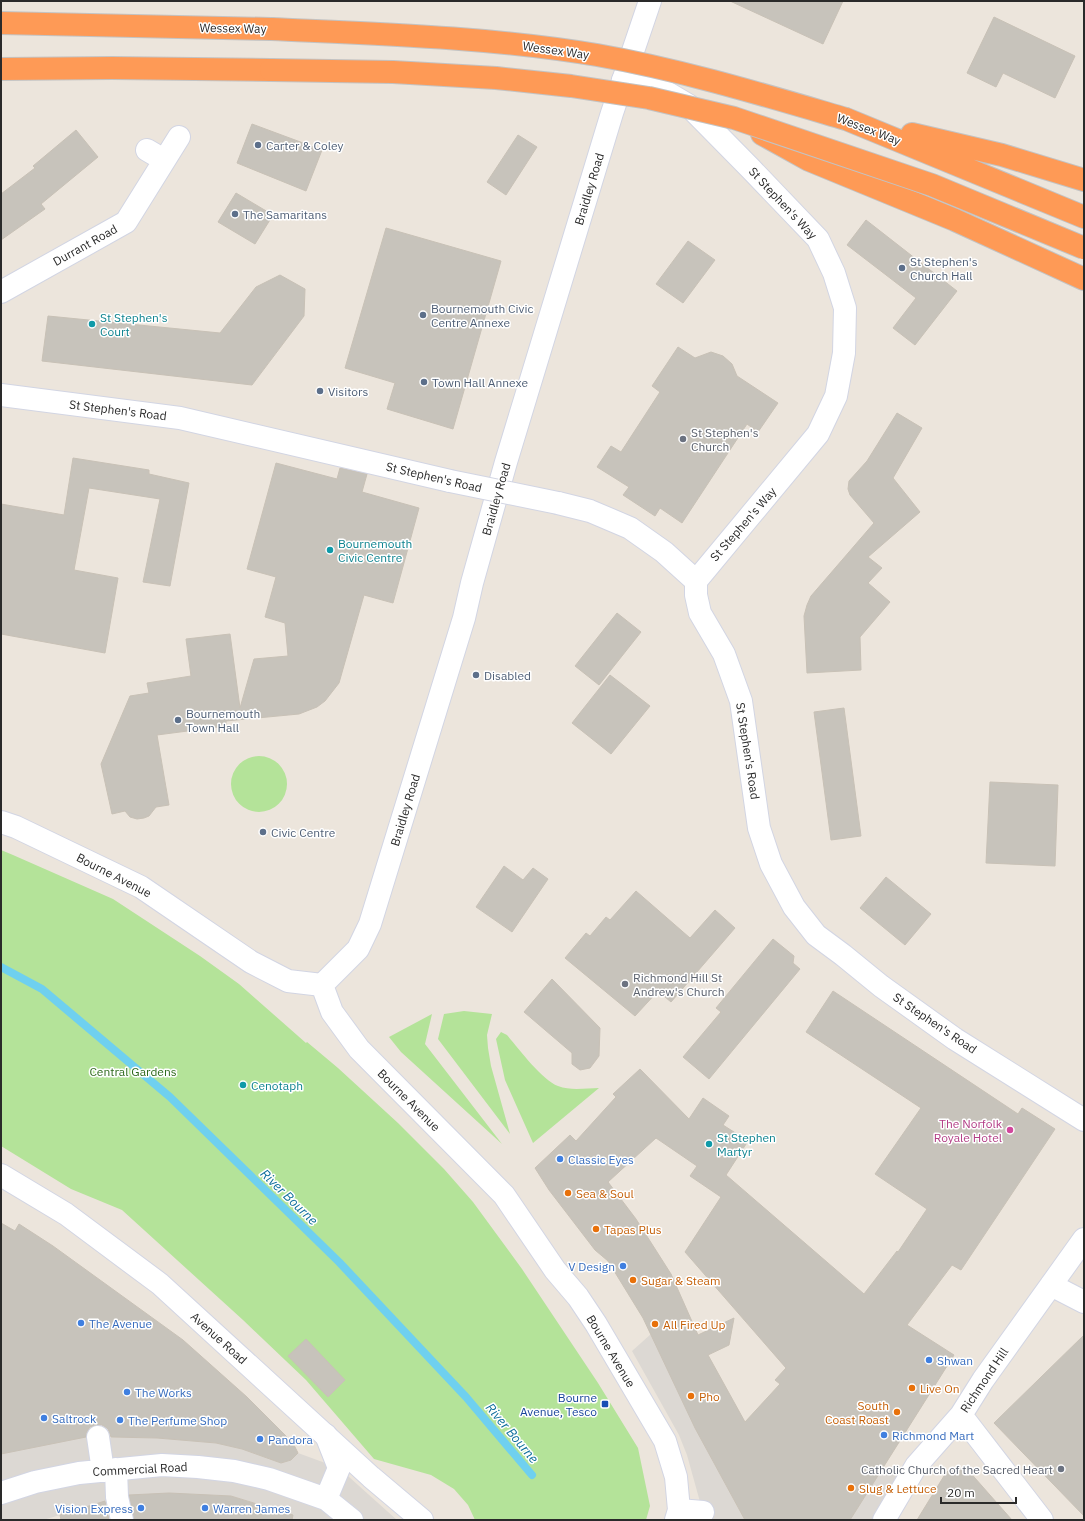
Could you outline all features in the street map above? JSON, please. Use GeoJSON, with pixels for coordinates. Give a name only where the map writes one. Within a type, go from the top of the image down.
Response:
{"type":"FeatureCollection","features":[{"type":"Feature","properties":{"kind":"highway","name":"Wessex Way"},"geometry":{"type":"LineString","coordinates":[[1,23],[271,29],[400,35],[512,44],[596,55],[747,89],[846,119],[1084,217]]}},
{"type":"Feature","properties":{"kind":"highway"},"geometry":{"type":"LineString","coordinates":[[1,69],[112,68],[393,72],[496,78],[571,86],[649,98],[734,118],[932,185],[1084,248]]}},
{"type":"Feature","properties":{"kind":"highway"},"geometry":{"type":"LineString","coordinates":[[734,118],[809,160],[955,220],[1084,279]]}},
{"type":"Feature","properties":{"kind":"highway"},"geometry":{"type":"LineString","coordinates":[[846,119],[1002,155],[1084,180]]}},
{"type":"Feature","properties":{"kind":"street","name":"Braidley Road"},"geometry":{"type":"LineString","coordinates":[[322,985],[358,949],[370,924],[464,618],[472,583],[506,462],[623,80],[650,1]]}},
{"type":"Feature","properties":{"kind":"street","name":"St Stephen's Way"},"geometry":{"type":"LineString","coordinates":[[623,80],[661,89],[688,106],[751,169],[818,240],[834,272],[845,308],[844,353],[836,396],[818,434],[696,581]]}},
{"type":"Feature","properties":{"kind":"street","name":"Durrant Road"},"geometry":{"type":"LineString","coordinates":[[1,292],[126,222],[156,155],[179,137]]}},
{"type":"Feature","properties":{"kind":"street","name":"St Stephen's Road"},"geometry":{"type":"LineString","coordinates":[[1,395],[180,418],[450,481],[558,503],[590,511],[630,528],[664,552],[696,581],[696,595],[700,613],[724,654],[741,701],[759,828],[771,864],[794,907],[816,935],[843,954],[881,986],[955,1038],[1084,1120]]}},
{"type":"Feature","properties":{"kind":"street","name":"Bourne Avenue"},"geometry":{"type":"LineString","coordinates":[[1,822],[16,827],[141,887],[251,962],[288,981],[322,985],[332,1012],[359,1049],[504,1195],[555,1270],[578,1297],[593,1319],[664,1441],[676,1477],[678,1515]]}},
{"type":"Feature","properties":{"kind":"street","name":"Avenue Road"},"geometry":{"type":"LineString","coordinates":[[1,1175],[66,1214],[160,1284],[371,1477],[422,1520]]}},
{"type":"Feature","properties":{"kind":"street","name":"Richmond Hill"},"geometry":{"type":"LineString","coordinates":[[884,1520],[916,1466],[961,1415],[983,1380],[1084,1238]]}},
{"type":"Feature","properties":{"kind":"street"},"geometry":{"type":"LineString","coordinates":[[1052,1285],[1084,1302]]}},
{"type":"Feature","properties":{"kind":"street"},"geometry":{"type":"LineString","coordinates":[[961,1415],[1042,1520]]}},
{"type":"Feature","properties":{"kind":"street"},"geometry":{"type":"LineString","coordinates":[[326,1435],[339,1468],[326,1499]]}},
{"type":"Feature","properties":{"kind":"street"},"geometry":{"type":"LineString","coordinates":[[98,1437],[117,1497],[122,1520]]}},
{"type":"Feature","properties":{"kind":"street","name":"Commercial Road"},"geometry":{"type":"LineString","coordinates":[[1,1493],[35,1482],[79,1473],[162,1466],[198,1467],[234,1471],[269,1479],[326,1499],[352,1520]]}},
{"type":"Feature","properties":{"kind":"street"},"geometry":{"type":"LineString","coordinates":[[678,1515],[702,1512]]}},
{"type":"Feature","properties":{"kind":"green space"},"geometry":{"type":"Polygon","coordinates":[[[253,756],[265,756],[279,764],[287,778],[285,795],[279,804],[265,812],[253,812],[243,807],[236,800],[231,790],[231,778],[236,768],[243,761],[253,756]]]}},
{"type":"Feature","properties":{"kind":"green space","name":"Central Gardens"},"geometry":{"type":"Polygon","coordinates":[[[1,850],[113,899],[200,956],[239,984],[306,1043],[307,1042],[338,1068],[398,1123],[444,1169],[473,1202],[522,1269],[598,1383],[638,1448],[650,1506],[646,1520],[475,1520],[468,1505],[454,1489],[431,1475],[374,1459],[306,1380],[243,1320],[122,1210],[71,1189],[1,1146],[1,850]]]}},
{"type":"Feature","properties":{"kind":"green space"},"geometry":{"type":"Polygon","coordinates":[[[464,1011],[492,1014],[487,1035],[488,1048],[491,1066],[510,1134],[438,1039],[444,1014],[464,1011]]]}},
{"type":"Feature","properties":{"kind":"green space"},"geometry":{"type":"Polygon","coordinates":[[[432,1014],[425,1044],[502,1144],[401,1052],[389,1037],[432,1014]]]}},
{"type":"Feature","properties":{"kind":"green space"},"geometry":{"type":"Polygon","coordinates":[[[501,1032],[507,1035],[531,1064],[552,1083],[563,1088],[599,1088],[533,1143],[505,1080],[496,1039],[501,1032]]]}},
{"type":"Feature","properties":{"kind":"shaded area"},"geometry":{"type":"Polygon","coordinates":[[[651,1334],[706,1448],[745,1520],[702,1520],[702,1509],[687,1455],[679,1435],[632,1351],[651,1334]]]}},
{"type":"Feature","properties":{"kind":"shaded area"},"geometry":{"type":"Polygon","coordinates":[[[83,1437],[157,1438],[216,1443],[242,1449],[281,1463],[291,1460],[298,1453],[339,1468],[397,1520],[292,1520],[265,1506],[231,1496],[180,1494],[125,1496],[43,1520],[1,1520],[1,1454],[83,1437]]]}},
{"type":"Feature","properties":{"kind":"shaded area"},"geometry":{"type":"Polygon","coordinates":[[[883,1467],[900,1479],[873,1520],[850,1520],[883,1467]]]}},
{"type":"Feature","properties":{"kind":"building"},"geometry":{"type":"Polygon","coordinates":[[[730,1],[843,1],[823,44],[730,1]]]}},
{"type":"Feature","properties":{"kind":"building"},"geometry":{"type":"Polygon","coordinates":[[[994,17],[1075,56],[1055,98],[1003,73],[996,87],[967,73],[994,17]]]}},
{"type":"Feature","properties":{"kind":"building"},"geometry":{"type":"Polygon","coordinates":[[[252,124],[322,150],[306,191],[237,163],[252,124]]]}},
{"type":"Feature","properties":{"kind":"building"},"geometry":{"type":"Polygon","coordinates":[[[76,130],[98,157],[41,204],[45,209],[1,240],[1,194],[35,168],[33,166],[76,130]]]}},
{"type":"Feature","properties":{"kind":"building"},"geometry":{"type":"Polygon","coordinates":[[[518,135],[537,147],[506,195],[487,182],[518,135]]]}},
{"type":"Feature","properties":{"kind":"building"},"geometry":{"type":"Polygon","coordinates":[[[236,193],[273,215],[255,244],[218,222],[236,193]]]}},
{"type":"Feature","properties":{"kind":"building","name":"St Stephen's Church Hall"},"geometry":{"type":"Polygon","coordinates":[[[866,220],[957,291],[915,345],[893,328],[916,298],[847,245],[866,220]]]}},
{"type":"Feature","properties":{"kind":"building","name":"Bournemouth Civic Centre Annexe"},"geometry":{"type":"Polygon","coordinates":[[[386,228],[501,261],[453,429],[387,409],[395,383],[345,368],[386,228]]]}},
{"type":"Feature","properties":{"kind":"building"},"geometry":{"type":"Polygon","coordinates":[[[688,241],[715,260],[683,303],[656,284],[688,241]]]}},
{"type":"Feature","properties":{"kind":"building","name":"St Stephen's Court"},"geometry":{"type":"Polygon","coordinates":[[[280,275],[305,289],[304,316],[252,385],[42,361],[48,316],[220,333],[256,287],[280,275]]]}},
{"type":"Feature","properties":{"kind":"building","name":"St Stephen's Church"},"geometry":{"type":"Polygon","coordinates":[[[678,347],[695,358],[711,352],[723,356],[732,364],[737,376],[778,403],[758,432],[747,424],[682,523],[660,508],[655,516],[623,495],[629,487],[597,467],[611,446],[621,452],[660,392],[652,386],[678,347]]]}},
{"type":"Feature","properties":{"kind":"building"},"geometry":{"type":"Polygon","coordinates":[[[897,413],[922,428],[893,478],[920,512],[868,557],[882,568],[868,583],[890,602],[860,637],[861,670],[807,673],[804,616],[811,596],[874,523],[850,495],[848,489],[849,481],[867,461],[897,413]]]}},
{"type":"Feature","properties":{"kind":"building"},"geometry":{"type":"Polygon","coordinates":[[[73,458],[149,470],[149,474],[189,483],[170,586],[143,582],[160,499],[89,488],[74,570],[118,578],[105,653],[1,634],[1,504],[64,515],[73,458]]]}},
{"type":"Feature","properties":{"kind":"building"},"geometry":{"type":"Polygon","coordinates":[[[276,463],[337,479],[340,468],[367,474],[362,492],[419,508],[393,603],[364,595],[339,683],[325,701],[317,707],[299,714],[226,721],[226,726],[157,735],[169,805],[156,807],[149,816],[144,818],[137,819],[130,817],[125,811],[112,814],[101,764],[130,696],[149,693],[147,683],[191,676],[186,639],[230,634],[240,708],[254,659],[288,656],[285,623],[265,617],[276,577],[247,569],[276,463]]]}},
{"type":"Feature","properties":{"kind":"building"},"geometry":{"type":"Polygon","coordinates":[[[617,613],[641,632],[599,685],[575,666],[617,613]]]}},
{"type":"Feature","properties":{"kind":"building"},"geometry":{"type":"Polygon","coordinates":[[[610,675],[650,706],[611,754],[572,723],[610,675]]]}},
{"type":"Feature","properties":{"kind":"building"},"geometry":{"type":"Polygon","coordinates":[[[844,708],[861,836],[831,840],[814,712],[844,708]]]}},
{"type":"Feature","properties":{"kind":"building"},"geometry":{"type":"Polygon","coordinates":[[[990,782],[1058,785],[1055,866],[986,863],[990,782]]]}},
{"type":"Feature","properties":{"kind":"building"},"geometry":{"type":"Polygon","coordinates":[[[504,866],[523,880],[533,868],[548,879],[512,932],[476,907],[504,866]]]}},
{"type":"Feature","properties":{"kind":"building"},"geometry":{"type":"Polygon","coordinates":[[[886,877],[931,914],[905,945],[860,908],[886,877]]]}},
{"type":"Feature","properties":{"kind":"building","name":"Richmond Hill St Andrew's Church"},"geometry":{"type":"Polygon","coordinates":[[[636,891],[690,938],[715,910],[735,928],[671,1002],[658,991],[635,1016],[565,958],[586,933],[590,936],[606,917],[610,920],[636,891]]]}},
{"type":"Feature","properties":{"kind":"building"},"geometry":{"type":"Polygon","coordinates":[[[773,939],[794,956],[793,963],[800,969],[709,1079],[683,1057],[721,1012],[716,1008],[773,939]]]}},
{"type":"Feature","properties":{"kind":"building"},"geometry":{"type":"Polygon","coordinates":[[[552,979],[600,1028],[599,1056],[590,1068],[580,1070],[572,1064],[572,1053],[524,1012],[552,979]]]}},
{"type":"Feature","properties":{"kind":"building"},"geometry":{"type":"Polygon","coordinates":[[[833,991],[1018,1114],[1022,1108],[1055,1129],[961,1270],[952,1265],[907,1325],[954,1355],[850,1520],[745,1520],[695,1428],[643,1318],[608,1261],[595,1250],[549,1190],[535,1168],[570,1135],[576,1141],[616,1097],[613,1094],[640,1069],[689,1119],[703,1098],[729,1116],[723,1125],[748,1141],[726,1175],[864,1294],[897,1251],[898,1252],[927,1209],[875,1174],[921,1108],[806,1032],[833,991]],[[656,1138],[608,1182],[636,1219],[671,1274],[698,1335],[734,1318],[729,1345],[708,1355],[745,1422],[780,1384],[775,1380],[786,1368],[685,1252],[721,1197],[690,1176],[697,1166],[656,1138]]]}},
{"type":"Feature","properties":{"kind":"building","name":"The Avenue"},"geometry":{"type":"Polygon","coordinates":[[[1,1223],[15,1231],[19,1224],[53,1246],[183,1340],[247,1397],[293,1443],[298,1453],[291,1460],[281,1463],[242,1449],[216,1443],[157,1438],[111,1437],[108,1429],[102,1425],[97,1425],[90,1427],[86,1437],[1,1454],[1,1223]]]}},
{"type":"Feature","properties":{"kind":"building","name":"Catholic Church of the Sacred Heart"},"geometry":{"type":"Polygon","coordinates":[[[1084,1335],[1084,1516],[994,1423],[1084,1335]]]}},
{"type":"Feature","properties":{"kind":"building"},"geometry":{"type":"Polygon","coordinates":[[[306,1339],[345,1380],[328,1397],[288,1356],[306,1339]]]}},
{"type":"Feature","properties":{"kind":"building"},"geometry":{"type":"Polygon","coordinates":[[[954,1468],[967,1469],[1012,1520],[917,1520],[944,1476],[948,1471],[954,1468]]]}},
{"type":"Feature","properties":{"kind":"building"},"geometry":{"type":"Polygon","coordinates":[[[169,1493],[231,1496],[293,1515],[292,1520],[134,1520],[129,1495],[169,1493]]]}},
{"type":"Feature","properties":{"kind":"building"},"geometry":{"type":"Polygon","coordinates":[[[105,1501],[109,1520],[61,1520],[60,1515],[105,1501]]]}},
{"type":"Feature","properties":{"kind":"waterway","name":"River Bourne"},"geometry":{"type":"LineString","coordinates":[[1,967],[42,989],[170,1097],[339,1262],[466,1397],[532,1475]]}},
{"type":"Feature","properties":{"kind":"place","name":"Carter & Coley"},"geometry":{"type":"Point","coordinates":[258,145]}},
{"type":"Feature","properties":{"kind":"place","name":"The Samaritans"},"geometry":{"type":"Point","coordinates":[235,214]}},
{"type":"Feature","properties":{"kind":"place","name":"St Stephen's Church Hall"},"geometry":{"type":"Point","coordinates":[902,268]}},
{"type":"Feature","properties":{"kind":"place","name":"Bournemouth Civic Centre Annexe"},"geometry":{"type":"Point","coordinates":[423,315]}},
{"type":"Feature","properties":{"kind":"place","name":"St Stephen's Court"},"geometry":{"type":"Point","coordinates":[92,324]}},
{"type":"Feature","properties":{"kind":"place","name":"Town Hall Annexe"},"geometry":{"type":"Point","coordinates":[424,382]}},
{"type":"Feature","properties":{"kind":"place","name":"Visitors"},"geometry":{"type":"Point","coordinates":[320,391]}},
{"type":"Feature","properties":{"kind":"place","name":"St Stephen's Church"},"geometry":{"type":"Point","coordinates":[683,439]}},
{"type":"Feature","properties":{"kind":"place","name":"Bournemouth Civic Centre"},"geometry":{"type":"Point","coordinates":[330,550]}},
{"type":"Feature","properties":{"kind":"place","name":"Disabled"},"geometry":{"type":"Point","coordinates":[476,675]}},
{"type":"Feature","properties":{"kind":"place","name":"Bournemouth Town Hall"},"geometry":{"type":"Point","coordinates":[178,720]}},
{"type":"Feature","properties":{"kind":"place","name":"Civic Centre"},"geometry":{"type":"Point","coordinates":[263,832]}},
{"type":"Feature","properties":{"kind":"place","name":"Richmond Hill St Andrew's Church"},"geometry":{"type":"Point","coordinates":[625,984]}},
{"type":"Feature","properties":{"kind":"place","name":"Cenotaph"},"geometry":{"type":"Point","coordinates":[243,1085]}},
{"type":"Feature","properties":{"kind":"place","name":"The Norfolk Royale Hotel"},"geometry":{"type":"Point","coordinates":[1010,1130]}},
{"type":"Feature","properties":{"kind":"place","name":"St Stephen Martyr"},"geometry":{"type":"Point","coordinates":[709,1144]}},
{"type":"Feature","properties":{"kind":"place","name":"Classic Eyes"},"geometry":{"type":"Point","coordinates":[560,1159]}},
{"type":"Feature","properties":{"kind":"place","name":"Sea & Soul"},"geometry":{"type":"Point","coordinates":[568,1193]}},
{"type":"Feature","properties":{"kind":"place","name":"Tapas Plus"},"geometry":{"type":"Point","coordinates":[596,1229]}},
{"type":"Feature","properties":{"kind":"place","name":"V Design"},"geometry":{"type":"Point","coordinates":[623,1266]}},
{"type":"Feature","properties":{"kind":"place","name":"Sugar & Steam"},"geometry":{"type":"Point","coordinates":[633,1280]}},
{"type":"Feature","properties":{"kind":"place","name":"The Avenue"},"geometry":{"type":"Point","coordinates":[81,1323]}},
{"type":"Feature","properties":{"kind":"place","name":"All Fired Up"},"geometry":{"type":"Point","coordinates":[655,1324]}},
{"type":"Feature","properties":{"kind":"place","name":"Shwan"},"geometry":{"type":"Point","coordinates":[929,1360]}},
{"type":"Feature","properties":{"kind":"place","name":"Live On"},"geometry":{"type":"Point","coordinates":[912,1388]}},
{"type":"Feature","properties":{"kind":"place","name":"The Works"},"geometry":{"type":"Point","coordinates":[127,1392]}},
{"type":"Feature","properties":{"kind":"place","name":"Pho"},"geometry":{"type":"Point","coordinates":[691,1396]}},
{"type":"Feature","properties":{"kind":"place","name":"Bourne Avenue, Tesco"},"geometry":{"type":"Point","coordinates":[605,1404]}},
{"type":"Feature","properties":{"kind":"place","name":"South Coast Roast"},"geometry":{"type":"Point","coordinates":[897,1412]}},
{"type":"Feature","properties":{"kind":"place","name":"Saltrock"},"geometry":{"type":"Point","coordinates":[44,1418]}},
{"type":"Feature","properties":{"kind":"place","name":"The Perfume Shop"},"geometry":{"type":"Point","coordinates":[120,1420]}},
{"type":"Feature","properties":{"kind":"place","name":"Richmond Mart"},"geometry":{"type":"Point","coordinates":[884,1435]}},
{"type":"Feature","properties":{"kind":"place","name":"Pandora"},"geometry":{"type":"Point","coordinates":[260,1439]}},
{"type":"Feature","properties":{"kind":"place","name":"Catholic Church of the Sacred Heart"},"geometry":{"type":"Point","coordinates":[1061,1469]}},
{"type":"Feature","properties":{"kind":"place","name":"Slug & Lettuce"},"geometry":{"type":"Point","coordinates":[851,1488]}},
{"type":"Feature","properties":{"kind":"place","name":"Vision Express"},"geometry":{"type":"Point","coordinates":[141,1508]}},
{"type":"Feature","properties":{"kind":"place","name":"Warren James"},"geometry":{"type":"Point","coordinates":[205,1508]}}]}
